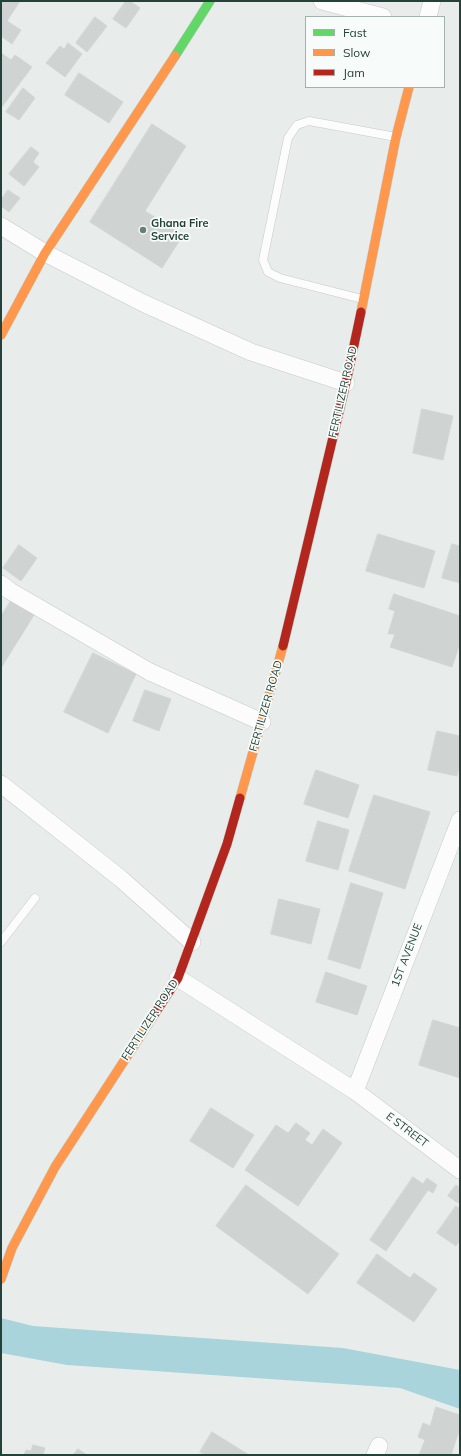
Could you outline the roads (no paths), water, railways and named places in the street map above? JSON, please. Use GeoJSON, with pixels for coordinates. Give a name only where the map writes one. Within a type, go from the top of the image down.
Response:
{"type":"FeatureCollection","features":[{"type":"Feature","properties":{"kind":"street"},"geometry":{"type":"LineString","coordinates":[[1,335],[45,253],[148,99],[210,1]]}},
{"type":"Feature","properties":{"kind":"street"},"geometry":{"type":"LineString","coordinates":[[322,1],[378,16]]}},
{"type":"Feature","properties":{"kind":"street"},"geometry":{"type":"LineString","coordinates":[[428,16],[432,1]]}},
{"type":"Feature","properties":{"kind":"street","name":"FERTILIZER ROAD"},"geometry":{"type":"LineString","coordinates":[[1,1279],[12,1248],[55,1167],[178,978],[227,844],[276,673],[346,383],[396,137],[409,88]]}},
{"type":"Feature","properties":{"kind":"street"},"geometry":{"type":"LineString","coordinates":[[1,226],[45,253],[143,303],[251,352],[346,383]]}},
{"type":"Feature","properties":{"kind":"street"},"geometry":{"type":"LineString","coordinates":[[1,584],[10,591],[150,672],[262,722]]}},
{"type":"Feature","properties":{"kind":"street"},"geometry":{"type":"LineString","coordinates":[[1,784],[120,878],[192,942]]}},
{"type":"Feature","properties":{"kind":"street","name":"1ST AVENUE"},"geometry":{"type":"LineString","coordinates":[[355,1091],[460,820]]}},
{"type":"Feature","properties":{"kind":"street","name":"E STREET"},"geometry":{"type":"LineString","coordinates":[[178,978],[355,1091],[460,1170]]}},
{"type":"Feature","properties":{"kind":"lane"},"geometry":{"type":"LineString","coordinates":[[363,299],[280,278],[268,272],[263,260],[288,138],[297,125],[310,121],[396,137]]}},
{"type":"Feature","properties":{"kind":"lane"},"geometry":{"type":"LineString","coordinates":[[1,942],[35,898]]}},
{"type":"Feature","properties":{"kind":"water"},"geometry":{"type":"Polygon","coordinates":[[[1,1318],[33,1326],[343,1348],[460,1370],[460,1409],[400,1388],[67,1365],[1,1353],[1,1318]]]}},
{"type":"Feature","properties":{"kind":"place","name":"Ghana Fire Service"},"geometry":{"type":"Point","coordinates":[143,230]}}]}
